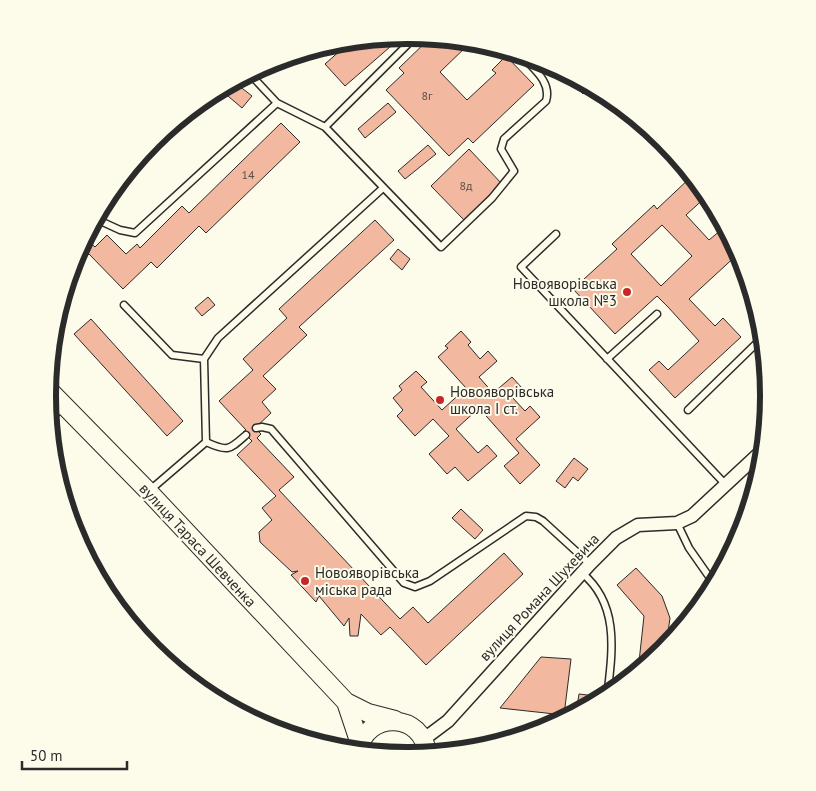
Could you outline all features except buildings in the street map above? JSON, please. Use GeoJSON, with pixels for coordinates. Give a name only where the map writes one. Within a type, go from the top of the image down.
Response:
{"type":"FeatureCollection","features":[{"type":"Feature","properties":{"kind":"street","name":"вулиця Тараса Шевченка"},"geometry":{"type":"LineString","coordinates":[[56,398],[346,702],[368,713],[412,726],[428,746]]}},
{"type":"Feature","properties":{"kind":"street","name":"вулиця Романа Шухевича"},"geometry":{"type":"LineString","coordinates":[[431,746],[448,721],[586,568],[616,538],[638,525],[677,523],[692,516],[754,459]]}},
{"type":"Feature","properties":{"kind":"street","name":"вулиця Тараса Шевченка"},"geometry":{"type":"LineString","coordinates":[[346,702],[358,743]]}},
{"type":"Feature","properties":{"kind":"street"},"geometry":{"type":"LineString","coordinates":[[361,744],[370,729],[377,724],[395,720]]}},
{"type":"Feature","properties":{"kind":"lane"},"geometry":{"type":"LineString","coordinates":[[325,126],[408,44]]}},
{"type":"Feature","properties":{"kind":"lane"},"geometry":{"type":"LineString","coordinates":[[255,79],[277,103],[325,126],[441,247],[479,210],[514,171],[501,150],[504,139],[546,101],[548,93],[546,84],[530,66]]}},
{"type":"Feature","properties":{"kind":"lane"},"geometry":{"type":"LineString","coordinates":[[102,222],[120,230],[135,233],[277,103]]}},
{"type":"Feature","properties":{"kind":"lane"},"geometry":{"type":"LineString","coordinates":[[206,442],[204,359],[218,338],[383,188]]}},
{"type":"Feature","properties":{"kind":"lane"},"geometry":{"type":"LineString","coordinates":[[556,234],[521,267],[726,485]]}},
{"type":"Feature","properties":{"kind":"lane"},"geometry":{"type":"LineString","coordinates":[[124,305],[172,355],[204,359]]}},
{"type":"Feature","properties":{"kind":"lane"},"geometry":{"type":"LineString","coordinates":[[607,359],[657,314]]}},
{"type":"Feature","properties":{"kind":"lane"},"geometry":{"type":"LineString","coordinates":[[688,410],[756,344]]}},
{"type":"Feature","properties":{"kind":"lane"},"geometry":{"type":"LineString","coordinates":[[57,413],[64,406]]}},
{"type":"Feature","properties":{"kind":"lane"},"geometry":{"type":"LineString","coordinates":[[256,428],[262,427],[271,430],[404,583],[415,587],[430,581],[526,516],[536,517],[543,521],[586,568],[603,598],[612,628],[608,684]]}},
{"type":"Feature","properties":{"kind":"lane"},"geometry":{"type":"LineString","coordinates":[[206,442],[222,450],[231,448],[246,435]]}},
{"type":"Feature","properties":{"kind":"lane"},"geometry":{"type":"LineString","coordinates":[[148,492],[206,442]]}},
{"type":"Feature","properties":{"kind":"lane"},"geometry":{"type":"LineString","coordinates":[[677,523],[689,548],[709,577]]}},
{"type":"Feature","properties":{"kind":"place","name":"Новояворівська школа №3"},"geometry":{"type":"Point","coordinates":[627,292]}},
{"type":"Feature","properties":{"kind":"place","name":"Новояворівська школа І ст."},"geometry":{"type":"Point","coordinates":[440,400]}},
{"type":"Feature","properties":{"kind":"place","name":"Новояворівська міська рада"},"geometry":{"type":"Point","coordinates":[305,581]}}]}
